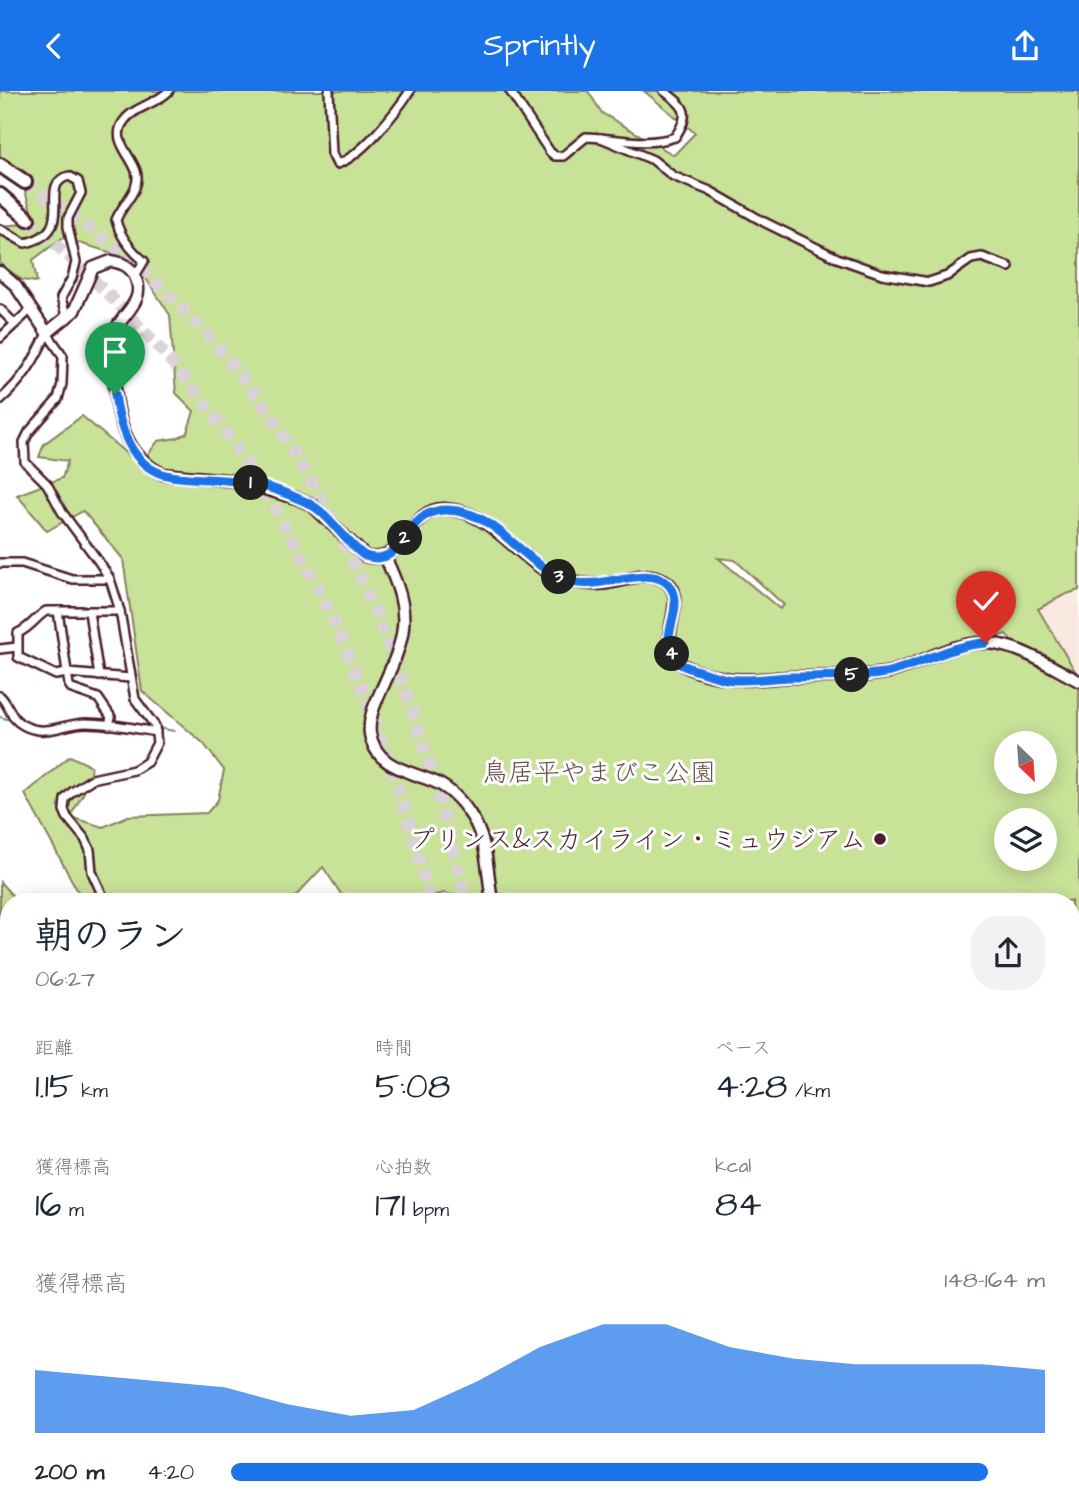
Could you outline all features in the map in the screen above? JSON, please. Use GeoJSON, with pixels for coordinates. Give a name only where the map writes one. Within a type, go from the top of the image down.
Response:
{"type":"FeatureCollection","features":[{"type":"Feature","properties":{"kind":"highway"},"geometry":{"type":"LineString","coordinates":[[0,165],[24,182]]}},
{"type":"Feature","properties":{"kind":"highway"},"geometry":{"type":"LineString","coordinates":[[0,195],[28,219]]}},
{"type":"Feature","properties":{"kind":"street"},"geometry":{"type":"LineString","coordinates":[[135,276],[144,261],[128,244],[118,229],[116,220],[138,182],[136,170],[125,153],[119,133],[121,124],[128,116],[153,104],[169,91]]}},
{"type":"Feature","properties":{"kind":"street"},"geometry":{"type":"LineString","coordinates":[[330,91],[332,154],[337,164],[351,157],[380,129],[410,91]]}},
{"type":"Feature","properties":{"kind":"street"},"geometry":{"type":"LineString","coordinates":[[510,91],[555,156],[569,153],[586,137],[649,143],[675,137],[682,127],[685,112],[676,99],[664,91]]}},
{"type":"Feature","properties":{"kind":"street"},"geometry":{"type":"LineString","coordinates":[[601,138],[653,160],[673,176],[710,191],[764,222],[837,258],[882,274],[929,282],[947,276],[971,259],[982,257],[1009,267]]}},
{"type":"Feature","properties":{"kind":"street"},"geometry":{"type":"LineString","coordinates":[[0,229],[25,243],[39,238],[46,233],[55,217],[54,187],[57,181],[69,176],[78,181],[81,193],[68,218],[76,262],[72,278],[61,298],[67,319]]}},
{"type":"Feature","properties":{"kind":"street"},"geometry":{"type":"LineString","coordinates":[[0,400],[17,386],[27,373],[47,333],[67,319],[79,301],[89,273],[99,264],[111,261],[120,263],[129,267],[139,289],[137,299],[115,329],[112,347],[120,421],[129,443],[141,460],[163,474],[237,481],[296,498],[312,505],[360,553],[373,558],[385,557],[395,551],[423,515],[436,509],[446,509],[482,520],[543,569],[575,583],[594,585],[640,576],[657,577],[671,587],[676,596],[668,636],[674,658],[682,665],[727,679],[881,673],[958,648],[986,643],[1016,651],[1079,681]]}},
{"type":"Feature","properties":{"kind":"street"},"geometry":{"type":"LineString","coordinates":[[0,272],[15,285],[63,356],[62,384],[58,399],[29,432],[24,442],[24,462],[47,484],[61,512],[110,579],[120,611],[135,699],[155,726],[156,732],[155,752],[143,765],[134,770],[92,779],[65,799],[64,810],[90,850],[92,872],[101,893]]}},
{"type":"Feature","properties":{"kind":"street"},"geometry":{"type":"LineString","coordinates":[[0,309],[15,324]]}},
{"type":"Feature","properties":{"kind":"street"},"geometry":{"type":"LineString","coordinates":[[0,338],[30,310]]}},
{"type":"Feature","properties":{"kind":"street"},"geometry":{"type":"LineString","coordinates":[[385,557],[402,597],[404,630],[398,653],[375,704],[370,735],[377,753],[387,762],[444,787],[471,814],[485,847],[491,893]]}},
{"type":"Feature","properties":{"kind":"street"},"geometry":{"type":"LineString","coordinates":[[0,563],[22,563],[72,579],[110,579]]}},
{"type":"Feature","properties":{"kind":"street"},"geometry":{"type":"LineString","coordinates":[[120,611],[46,611],[31,626],[18,633],[18,657],[56,675],[67,673],[131,678]]}},
{"type":"Feature","properties":{"kind":"street"},"geometry":{"type":"LineString","coordinates":[[58,611],[69,684],[72,689],[98,698],[111,717],[110,725]]}},
{"type":"Feature","properties":{"kind":"street"},"geometry":{"type":"LineString","coordinates":[[89,612],[99,676]]}},
{"type":"Feature","properties":{"kind":"street"},"geometry":{"type":"LineString","coordinates":[[0,649],[17,647]]}},
{"type":"Feature","properties":{"kind":"street"},"geometry":{"type":"LineString","coordinates":[[0,696],[6,702],[8,712],[27,727],[46,731],[85,722],[156,732]]}},
{"type":"Feature","properties":{"kind":"shaded area"},"geometry":{"type":"Polygon","coordinates":[[[1079,581],[1079,677],[1035,606],[1079,581]]]}},
{"type":"Feature","properties":{"kind":"green space","name":"鳥居平やまびこ公園"},"geometry":{"type":"Polygon","coordinates":[[[0,91],[588,91],[602,113],[674,155],[695,133],[644,91],[1079,91],[1079,590],[1038,609],[1078,676],[1007,644],[1010,639],[1006,634],[964,641],[875,671],[731,676],[683,659],[677,651],[674,636],[681,606],[680,596],[667,576],[647,571],[610,579],[561,579],[561,583],[593,590],[645,581],[658,584],[666,592],[668,603],[663,642],[665,654],[673,665],[690,674],[723,681],[725,684],[879,680],[948,656],[989,648],[1021,657],[1079,686],[1079,893],[340,893],[323,867],[299,893],[79,893],[25,794],[70,756],[91,766],[88,785],[70,817],[103,827],[128,816],[207,813],[218,800],[224,770],[203,743],[142,691],[123,559],[83,511],[47,531],[17,495],[62,478],[68,461],[39,457],[44,444],[82,416],[140,465],[158,441],[177,438],[187,433],[194,411],[176,393],[170,315],[133,259],[62,238],[33,260],[37,282],[22,280],[0,263],[0,226],[24,224],[32,214],[23,185],[0,159],[0,91]],[[718,558],[780,609],[784,605],[735,560],[718,558]]]}},
{"type":"Feature","properties":{"kind":"green space"},"geometry":{"type":"Polygon","coordinates":[[[0,882],[10,893],[0,893],[0,882]]]}},
{"type":"Feature","properties":{"kind":"waterway"},"geometry":{"type":"LineString","coordinates":[[0,717],[14,721]]}},
{"type":"Feature","properties":{"kind":"waterway"},"geometry":{"type":"LineString","coordinates":[[158,728],[174,731]]}},
{"type":"Feature","properties":{"kind":"tunnel"},"geometry":{"type":"LineString","coordinates":[[25,182],[127,257],[195,321],[253,393],[304,469],[348,551],[385,635],[416,723],[464,893]]}},
{"type":"Feature","properties":{"kind":"tunnel"},"geometry":{"type":"LineString","coordinates":[[28,219],[148,335],[228,435],[268,497],[336,625],[364,693],[389,761],[428,893]]}},
{"type":"Feature","properties":{"kind":"place","name":"プリンス&スカイライン・ミュウジアム"},"geometry":{"type":"Point","coordinates":[880,839]}},
{"type":"Feature","properties":{"kind":"route"},"geometry":{"type":"LineString","coordinates":[[115,394],[126,437],[141,460],[151,468],[186,478],[255,484],[296,498],[312,505],[365,556],[385,557],[395,551],[423,515],[436,509],[446,509],[473,515],[482,520],[543,569],[575,583],[594,585],[640,576],[657,577],[666,582],[676,596],[668,636],[674,658],[682,665],[727,679],[891,672],[958,648],[986,643]]}}]}
